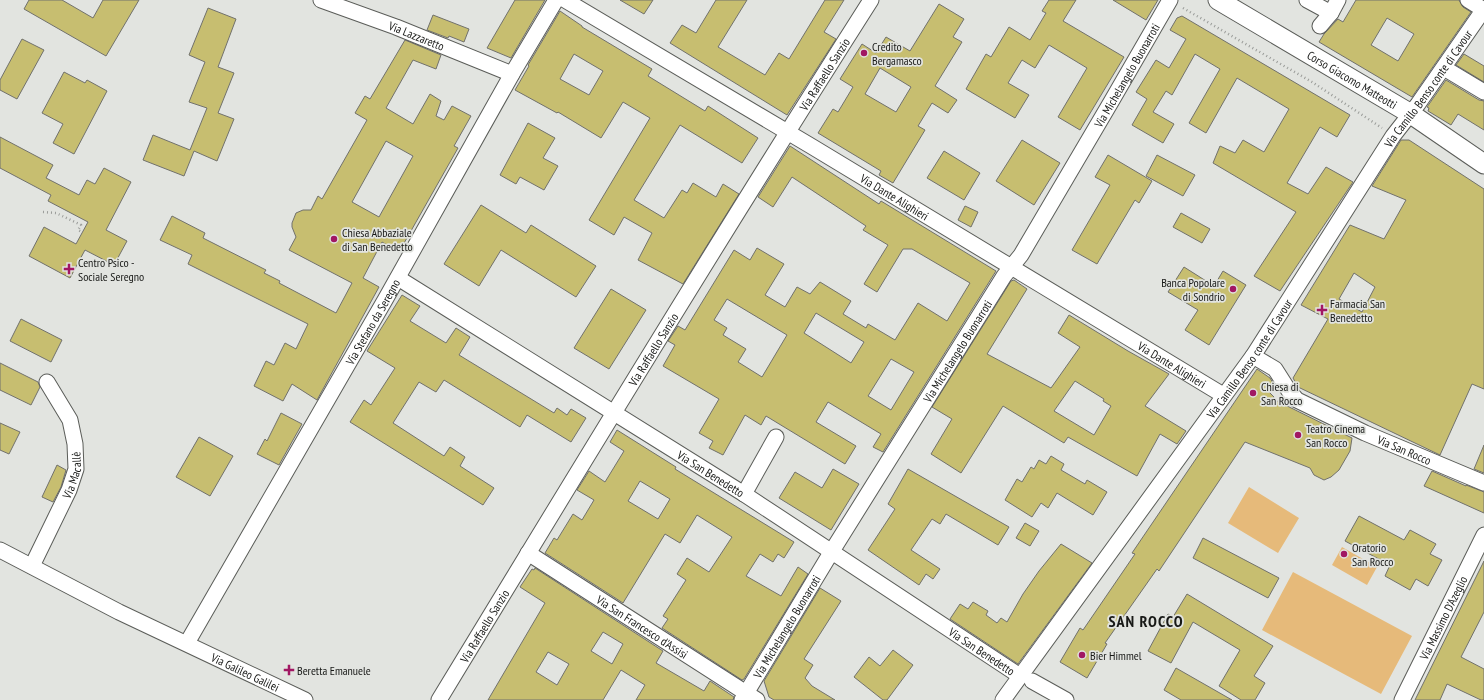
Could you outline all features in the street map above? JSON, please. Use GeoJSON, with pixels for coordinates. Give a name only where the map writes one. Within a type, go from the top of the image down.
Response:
{"type":"FeatureCollection","features":[{"type":"Feature","properties":{"kind":"main road","name":"Corso Giacomo Matteotti"},"geometry":{"type":"LineString","coordinates":[[1218,0],[1411,114],[1484,164]]}},
{"type":"Feature","properties":{"kind":"street","name":"Via Lazzaretto"},"geometry":{"type":"LineString","coordinates":[[321,0],[396,27],[512,74]]}},
{"type":"Feature","properties":{"kind":"street","name":"Via Stefano da Seregno"},"geometry":{"type":"LineString","coordinates":[[187,643],[398,278],[512,74],[556,0]]}},
{"type":"Feature","properties":{"kind":"street","name":"Via Dante Alighieri"},"geometry":{"type":"LineString","coordinates":[[565,0],[1223,395]]}},
{"type":"Feature","properties":{"kind":"street","name":"Via Raffaello Sanzio"},"geometry":{"type":"LineString","coordinates":[[439,700],[613,412],[871,0]]}},
{"type":"Feature","properties":{"kind":"street","name":"Via Michelangelo Buonarroti"},"geometry":{"type":"LineString","coordinates":[[749,698],[832,551],[1010,267],[1024,248],[1170,0]]}},
{"type":"Feature","properties":{"kind":"street"},"geometry":{"type":"LineString","coordinates":[[1307,0],[1334,6],[1320,26]]}},
{"type":"Feature","properties":{"kind":"street"},"geometry":{"type":"LineString","coordinates":[[1468,0],[1484,9]]}},
{"type":"Feature","properties":{"kind":"street","name":"Via Camillo Benso conte di Cavour"},"geometry":{"type":"LineString","coordinates":[[1004,700],[1026,679],[1223,395],[1253,356],[1393,136],[1444,68],[1484,9]]}},
{"type":"Feature","properties":{"kind":"street"},"geometry":{"type":"LineString","coordinates":[[1444,68],[1484,92]]}},
{"type":"Feature","properties":{"kind":"street","name":"Via San Benedetto"},"geometry":{"type":"LineString","coordinates":[[398,278],[744,494],[1026,679],[1066,700]]}},
{"type":"Feature","properties":{"kind":"street","name":"Via San Rocco"},"geometry":{"type":"LineString","coordinates":[[1253,356],[1275,370],[1297,400],[1365,433],[1484,483]]}},
{"type":"Feature","properties":{"kind":"street","name":"Via Macallè"},"geometry":{"type":"LineString","coordinates":[[32,566],[69,490],[76,469],[75,444],[70,420],[47,382]]}},
{"type":"Feature","properties":{"kind":"street"},"geometry":{"type":"LineString","coordinates":[[744,494],[776,437]]}},
{"type":"Feature","properties":{"kind":"street","name":"Via Massimo D'Azeglio"},"geometry":{"type":"LineString","coordinates":[[1402,700],[1484,535]]}},
{"type":"Feature","properties":{"kind":"street"},"geometry":{"type":"LineString","coordinates":[[0,550],[120,612],[187,643]]}},
{"type":"Feature","properties":{"kind":"street","name":"Via San Francesco d'Assisi"},"geometry":{"type":"LineString","coordinates":[[528,553],[749,698]]}},
{"type":"Feature","properties":{"kind":"street","name":"Via Galileo Galilei"},"geometry":{"type":"LineString","coordinates":[[187,643],[305,700]]}},
{"type":"Feature","properties":{"kind":"path"},"geometry":{"type":"LineString","coordinates":[[1170,0],[1312,82],[1393,136]]}},
{"type":"Feature","properties":{"kind":"path"},"geometry":{"type":"LineString","coordinates":[[43,212],[56,213],[81,225],[78,230],[82,232]]}},
{"type":"Feature","properties":{"kind":"shaded area"},"geometry":{"type":"Polygon","coordinates":[[[1249,487],[1299,518],[1278,553],[1228,523],[1249,487]]]}},
{"type":"Feature","properties":{"kind":"shaded area"},"geometry":{"type":"Polygon","coordinates":[[[1342,547],[1377,567],[1367,585],[1332,565],[1342,547]]]}},
{"type":"Feature","properties":{"kind":"shaded area"},"geometry":{"type":"Polygon","coordinates":[[[1293,572],[1412,636],[1381,694],[1262,630],[1293,572]]]}},
{"type":"Feature","properties":{"kind":"building"},"geometry":{"type":"Polygon","coordinates":[[[29,0],[62,0],[93,18],[103,0],[139,0],[106,56],[24,9],[29,0]]]}},
{"type":"Feature","properties":{"kind":"building"},"geometry":{"type":"Polygon","coordinates":[[[515,0],[545,0],[511,58],[487,48],[515,0]]]}},
{"type":"Feature","properties":{"kind":"building"},"geometry":{"type":"Polygon","coordinates":[[[620,0],[653,0],[644,14],[620,0]]]}},
{"type":"Feature","properties":{"kind":"building"},"geometry":{"type":"Polygon","coordinates":[[[716,0],[747,0],[718,47],[765,75],[779,53],[789,59],[825,0],[844,0],[824,32],[836,39],[787,115],[670,43],[682,25],[696,33],[716,0]]]}},
{"type":"Feature","properties":{"kind":"building"},"geometry":{"type":"Polygon","coordinates":[[[1049,0],[1076,0],[1063,21],[1124,57],[1080,130],[1058,117],[1087,68],[1049,45],[1035,68],[1022,60],[1008,83],[1029,95],[1015,118],[966,89],[986,54],[991,57],[1009,27],[1030,40],[1046,13],[1042,11],[1049,0]]]}},
{"type":"Feature","properties":{"kind":"building"},"geometry":{"type":"Polygon","coordinates":[[[1113,0],[1158,0],[1146,20],[1113,0]]]}},
{"type":"Feature","properties":{"kind":"building"},"geometry":{"type":"Polygon","coordinates":[[[1356,0],[1459,0],[1463,7],[1471,12],[1412,97],[1319,42],[1324,34],[1338,19],[1343,22],[1356,0]],[[1387,18],[1371,45],[1398,61],[1414,34],[1387,18]]]}},
{"type":"Feature","properties":{"kind":"building"},"geometry":{"type":"Polygon","coordinates":[[[939,4],[964,19],[953,37],[962,42],[935,86],[957,100],[948,113],[932,103],[918,126],[925,130],[893,183],[879,175],[881,171],[818,133],[833,109],[838,112],[853,87],[840,79],[862,44],[876,53],[886,37],[910,51],[939,4]],[[880,68],[865,94],[896,112],[911,87],[880,68]]]}},
{"type":"Feature","properties":{"kind":"building"},"geometry":{"type":"Polygon","coordinates":[[[208,8],[236,19],[218,67],[234,73],[218,113],[234,119],[217,161],[194,151],[184,176],[143,160],[153,135],[190,150],[207,108],[189,102],[205,62],[189,55],[208,8]]]}},
{"type":"Feature","properties":{"kind":"building"},"geometry":{"type":"Polygon","coordinates":[[[560,11],[582,27],[652,69],[648,76],[705,111],[708,106],[758,138],[742,163],[680,125],[634,200],[664,218],[682,190],[687,193],[693,183],[716,197],[723,184],[739,194],[683,284],[638,260],[652,233],[624,217],[614,235],[589,220],[650,118],[623,102],[601,138],[558,112],[557,113],[515,90],[529,66],[528,65],[560,11]],[[574,54],[560,79],[589,95],[603,71],[574,54]]]}},
{"type":"Feature","properties":{"kind":"building"},"geometry":{"type":"Polygon","coordinates":[[[433,15],[469,29],[464,42],[427,30],[433,15]]]}},
{"type":"Feature","properties":{"kind":"building"},"geometry":{"type":"Polygon","coordinates":[[[1182,16],[1350,115],[1337,137],[1320,127],[1287,183],[1308,194],[1326,167],[1353,182],[1280,291],[1254,276],[1296,212],[1213,163],[1220,146],[1235,153],[1243,140],[1264,152],[1289,109],[1237,78],[1206,133],[1189,123],[1220,69],[1195,54],[1172,95],[1166,91],[1153,112],[1174,124],[1163,143],[1132,125],[1147,99],[1136,92],[1156,60],[1169,68],[1186,39],[1170,30],[1177,18],[1182,16]]]}},
{"type":"Feature","properties":{"kind":"building"},"geometry":{"type":"Polygon","coordinates":[[[22,39],[44,50],[17,99],[0,90],[0,80],[22,39]]]}},
{"type":"Feature","properties":{"kind":"building"},"geometry":{"type":"Polygon","coordinates":[[[405,40],[441,55],[436,69],[413,60],[386,108],[413,124],[430,94],[441,101],[436,116],[444,120],[452,106],[471,116],[454,146],[458,148],[399,252],[382,242],[363,278],[379,287],[317,400],[292,384],[283,401],[254,386],[266,361],[274,365],[285,343],[296,349],[308,324],[188,264],[192,255],[160,240],[172,216],[205,233],[203,238],[266,270],[264,273],[280,281],[279,283],[336,313],[352,283],[289,250],[296,237],[292,223],[296,213],[303,210],[311,210],[318,196],[322,199],[367,120],[355,113],[365,96],[370,99],[405,40]],[[386,141],[352,202],[379,217],[413,156],[386,141]]]}},
{"type":"Feature","properties":{"kind":"building"},"geometry":{"type":"Polygon","coordinates":[[[1464,54],[1484,66],[1484,82],[1456,65],[1464,54]]]}},
{"type":"Feature","properties":{"kind":"building"},"geometry":{"type":"Polygon","coordinates":[[[64,72],[85,83],[87,80],[107,91],[74,154],[53,143],[63,124],[42,113],[64,72]]]}},
{"type":"Feature","properties":{"kind":"building"},"geometry":{"type":"Polygon","coordinates":[[[1446,80],[1479,100],[1484,101],[1484,130],[1458,114],[1451,125],[1428,111],[1429,108],[1427,107],[1446,80]]]}},
{"type":"Feature","properties":{"kind":"building"},"geometry":{"type":"Polygon","coordinates":[[[528,123],[555,138],[543,158],[558,166],[544,190],[520,177],[516,184],[500,175],[528,123]]]}},
{"type":"Feature","properties":{"kind":"building"},"geometry":{"type":"Polygon","coordinates":[[[0,137],[53,165],[46,178],[79,195],[87,180],[95,184],[104,168],[131,182],[106,230],[127,241],[114,265],[85,250],[70,278],[29,256],[44,227],[76,244],[88,222],[48,201],[51,195],[0,168],[0,137]]]}},
{"type":"Feature","properties":{"kind":"building"},"geometry":{"type":"Polygon","coordinates":[[[1022,140],[1060,163],[1034,205],[996,181],[1022,140]]]}},
{"type":"Feature","properties":{"kind":"building"},"geometry":{"type":"Polygon","coordinates":[[[1401,140],[1409,140],[1484,189],[1484,389],[1472,384],[1440,455],[1298,387],[1293,378],[1328,319],[1301,305],[1350,225],[1384,239],[1406,200],[1372,186],[1401,140]],[[1354,273],[1339,299],[1362,312],[1375,287],[1354,273]]]}},
{"type":"Feature","properties":{"kind":"building"},"geometry":{"type":"Polygon","coordinates":[[[790,146],[879,204],[881,201],[996,271],[883,452],[873,447],[881,434],[828,402],[816,422],[856,446],[845,464],[766,416],[761,425],[745,415],[723,455],[709,448],[713,441],[699,433],[719,399],[663,366],[675,345],[668,341],[678,326],[685,330],[734,250],[750,260],[757,248],[784,264],[765,295],[785,307],[797,287],[810,294],[820,282],[851,301],[843,314],[866,328],[868,324],[895,340],[918,303],[947,321],[970,283],[912,249],[903,249],[877,292],[864,284],[888,245],[863,230],[866,226],[792,177],[773,207],[758,197],[790,146]],[[727,299],[714,320],[727,328],[723,335],[746,349],[738,362],[762,377],[787,335],[727,299]],[[816,313],[804,333],[851,363],[864,342],[816,313]],[[891,359],[868,396],[891,410],[914,372],[891,359]]]}},
{"type":"Feature","properties":{"kind":"building"},"geometry":{"type":"Polygon","coordinates":[[[944,151],[980,173],[964,200],[927,178],[944,151]]]}},
{"type":"Feature","properties":{"kind":"building"},"geometry":{"type":"Polygon","coordinates":[[[1108,155],[1152,181],[1139,203],[1135,200],[1097,264],[1072,250],[1110,185],[1095,177],[1108,155]]]}},
{"type":"Feature","properties":{"kind":"building"},"geometry":{"type":"Polygon","coordinates":[[[1157,155],[1195,175],[1183,196],[1146,176],[1157,155]]]}},
{"type":"Feature","properties":{"kind":"building"},"geometry":{"type":"Polygon","coordinates":[[[481,205],[526,233],[531,225],[596,266],[576,297],[501,250],[479,286],[444,264],[481,205]]]}},
{"type":"Feature","properties":{"kind":"building"},"geometry":{"type":"Polygon","coordinates":[[[965,206],[978,212],[971,227],[958,220],[965,206]]]}},
{"type":"Feature","properties":{"kind":"building"},"geometry":{"type":"Polygon","coordinates":[[[1181,213],[1210,229],[1202,243],[1173,227],[1181,213]]]}},
{"type":"Feature","properties":{"kind":"building"},"geometry":{"type":"Polygon","coordinates":[[[1184,267],[1214,286],[1223,271],[1246,285],[1209,345],[1185,330],[1198,310],[1168,292],[1184,267]]]}},
{"type":"Feature","properties":{"kind":"building"},"geometry":{"type":"Polygon","coordinates":[[[1014,280],[1027,289],[987,354],[1051,388],[1080,347],[1058,333],[1069,315],[1169,374],[1145,406],[1186,431],[1177,444],[1160,434],[1137,476],[1068,437],[1064,443],[1003,406],[961,473],[931,454],[952,419],[932,407],[1011,281],[1014,280]],[[1075,381],[1054,411],[1094,435],[1111,406],[1103,401],[1104,399],[1075,381]]]}},
{"type":"Feature","properties":{"kind":"building"},"geometry":{"type":"Polygon","coordinates":[[[611,289],[646,310],[609,369],[574,348],[611,289]]]}},
{"type":"Feature","properties":{"kind":"building"},"geometry":{"type":"Polygon","coordinates":[[[402,295],[420,306],[410,321],[446,343],[456,328],[470,337],[459,355],[554,413],[557,408],[567,415],[571,409],[586,418],[571,442],[527,415],[520,427],[444,380],[436,392],[419,382],[393,423],[444,456],[450,447],[465,457],[460,466],[494,488],[483,505],[350,422],[364,400],[371,405],[395,368],[367,351],[402,295]]]}},
{"type":"Feature","properties":{"kind":"building"},"geometry":{"type":"Polygon","coordinates":[[[21,319],[62,340],[51,362],[10,341],[21,319]]]}},
{"type":"Feature","properties":{"kind":"building"},"geometry":{"type":"Polygon","coordinates":[[[0,363],[38,382],[40,387],[31,405],[0,390],[0,363]]]}},
{"type":"Feature","properties":{"kind":"building"},"geometry":{"type":"Polygon","coordinates":[[[1257,369],[1270,378],[1273,383],[1268,391],[1274,397],[1273,399],[1352,438],[1350,451],[1339,470],[1331,477],[1324,480],[1314,475],[1310,468],[1245,442],[1159,571],[1157,569],[1105,643],[1107,644],[1087,678],[1060,662],[1080,628],[1083,630],[1135,554],[1132,553],[1257,369]]]}},
{"type":"Feature","properties":{"kind":"building"},"geometry":{"type":"Polygon","coordinates":[[[281,413],[302,424],[279,465],[257,454],[265,439],[267,441],[281,413]]]}},
{"type":"Feature","properties":{"kind":"building"},"geometry":{"type":"Polygon","coordinates":[[[0,423],[20,432],[9,454],[0,450],[0,423]]]}},
{"type":"Feature","properties":{"kind":"building"},"geometry":{"type":"Polygon","coordinates":[[[617,430],[676,467],[675,469],[794,542],[784,558],[778,554],[773,562],[760,554],[746,576],[781,596],[798,567],[808,574],[744,679],[742,680],[662,628],[668,619],[663,616],[686,580],[677,574],[687,558],[709,572],[732,537],[697,515],[680,543],[665,534],[623,603],[545,553],[554,538],[557,540],[573,514],[582,520],[594,500],[577,490],[589,471],[605,482],[624,451],[610,442],[617,430]],[[640,481],[628,501],[658,519],[670,499],[640,481]]]}},
{"type":"Feature","properties":{"kind":"building"},"geometry":{"type":"Polygon","coordinates":[[[199,437],[233,456],[210,496],[176,477],[199,437]]]}},
{"type":"Feature","properties":{"kind":"building"},"geometry":{"type":"Polygon","coordinates":[[[1484,445],[1484,473],[1474,469],[1484,445]]]}},
{"type":"Feature","properties":{"kind":"building"},"geometry":{"type":"Polygon","coordinates":[[[1051,456],[1064,464],[1061,470],[1085,484],[1087,480],[1107,492],[1093,515],[1057,493],[1048,508],[1041,503],[1032,517],[1005,500],[1017,479],[1022,482],[1031,467],[1034,469],[1039,460],[1046,464],[1051,456]]]}},
{"type":"Feature","properties":{"kind":"building"},"geometry":{"type":"Polygon","coordinates":[[[57,465],[66,470],[61,487],[53,502],[42,497],[57,465]]]}},
{"type":"Feature","properties":{"kind":"building"},"geometry":{"type":"Polygon","coordinates":[[[833,469],[859,484],[831,530],[779,498],[795,472],[822,488],[833,469]]]}},
{"type":"Feature","properties":{"kind":"building"},"geometry":{"type":"Polygon","coordinates":[[[908,469],[1009,527],[998,545],[946,514],[940,524],[932,519],[911,550],[940,569],[933,579],[926,574],[919,585],[868,550],[895,509],[888,504],[908,469]]]}},
{"type":"Feature","properties":{"kind":"building"},"geometry":{"type":"Polygon","coordinates":[[[1432,471],[1484,492],[1484,513],[1424,486],[1432,471]]]}},
{"type":"Feature","properties":{"kind":"building"},"geometry":{"type":"Polygon","coordinates":[[[1359,516],[1404,540],[1410,530],[1436,544],[1430,554],[1442,560],[1428,586],[1416,579],[1410,590],[1385,576],[1390,565],[1345,541],[1359,516]]]}},
{"type":"Feature","properties":{"kind":"building"},"geometry":{"type":"Polygon","coordinates":[[[1025,523],[1039,531],[1030,546],[1016,538],[1025,523]]]}},
{"type":"Feature","properties":{"kind":"building"},"geometry":{"type":"Polygon","coordinates":[[[1203,538],[1279,578],[1268,598],[1193,558],[1203,538]]]}},
{"type":"Feature","properties":{"kind":"building"},"geometry":{"type":"Polygon","coordinates":[[[1061,544],[1092,563],[1018,664],[950,619],[960,604],[968,609],[973,602],[988,611],[986,615],[997,623],[1001,618],[1007,622],[1023,594],[1061,544]]]}},
{"type":"Feature","properties":{"kind":"building"},"geometry":{"type":"Polygon","coordinates":[[[1484,561],[1484,612],[1461,657],[1484,669],[1484,700],[1447,684],[1440,700],[1415,700],[1484,561]]]}},
{"type":"Feature","properties":{"kind":"building"},"geometry":{"type":"Polygon","coordinates":[[[535,568],[663,651],[656,663],[704,691],[710,681],[734,697],[733,700],[636,700],[645,685],[621,670],[603,700],[488,700],[545,603],[520,587],[532,569],[534,570],[535,568]],[[603,632],[591,651],[612,664],[623,644],[603,632]],[[548,652],[536,672],[557,685],[569,664],[548,652]]]}},
{"type":"Feature","properties":{"kind":"building"},"geometry":{"type":"Polygon","coordinates":[[[820,588],[841,601],[804,659],[813,665],[805,678],[812,686],[835,700],[774,700],[769,697],[764,681],[820,588]]]}},
{"type":"Feature","properties":{"kind":"building"},"geometry":{"type":"Polygon","coordinates":[[[1187,594],[1273,646],[1254,676],[1265,683],[1255,700],[1241,700],[1219,686],[1240,650],[1193,622],[1171,663],[1148,651],[1168,614],[1173,617],[1187,594]]]}},
{"type":"Feature","properties":{"kind":"building"},"geometry":{"type":"Polygon","coordinates":[[[893,650],[913,665],[887,700],[883,700],[854,677],[869,657],[880,666],[893,650]]]}},
{"type":"Feature","properties":{"kind":"building"},"geometry":{"type":"Polygon","coordinates":[[[1176,668],[1232,700],[1181,700],[1164,690],[1176,668]]]}},
{"type":"Feature","properties":{"kind":"place","name":"Credito Bergamasco"},"geometry":{"type":"Point","coordinates":[864,53]}},
{"type":"Feature","properties":{"kind":"place","name":"Chiesa Abbaziale di San Benedetto"},"geometry":{"type":"Point","coordinates":[334,239]}},
{"type":"Feature","properties":{"kind":"place","name":"Centro Psico - Sociale Seregno"},"geometry":{"type":"Point","coordinates":[69,269]}},
{"type":"Feature","properties":{"kind":"place","name":"Banca Popolare di Sondrio"},"geometry":{"type":"Point","coordinates":[1233,289]}},
{"type":"Feature","properties":{"kind":"place","name":"Farmacia San Benedetto"},"geometry":{"type":"Point","coordinates":[1322,310]}},
{"type":"Feature","properties":{"kind":"place","name":"Chiesa di San Rocco"},"geometry":{"type":"Point","coordinates":[1253,393]}},
{"type":"Feature","properties":{"kind":"place","name":"Teatro Cinema San Rocco"},"geometry":{"type":"Point","coordinates":[1298,435]}},
{"type":"Feature","properties":{"kind":"place","name":"Oratorio San Rocco"},"geometry":{"type":"Point","coordinates":[1344,554]}},
{"type":"Feature","properties":{"kind":"place","name":"Bier Himmel"},"geometry":{"type":"Point","coordinates":[1082,655]}},
{"type":"Feature","properties":{"kind":"place","name":"Beretta Emanuele"},"geometry":{"type":"Point","coordinates":[289,670]}},
{"type":"Feature","properties":{"kind":"district","name":"SAN ROCCO"},"geometry":{"type":"Point","coordinates":[1146,621]}}]}
